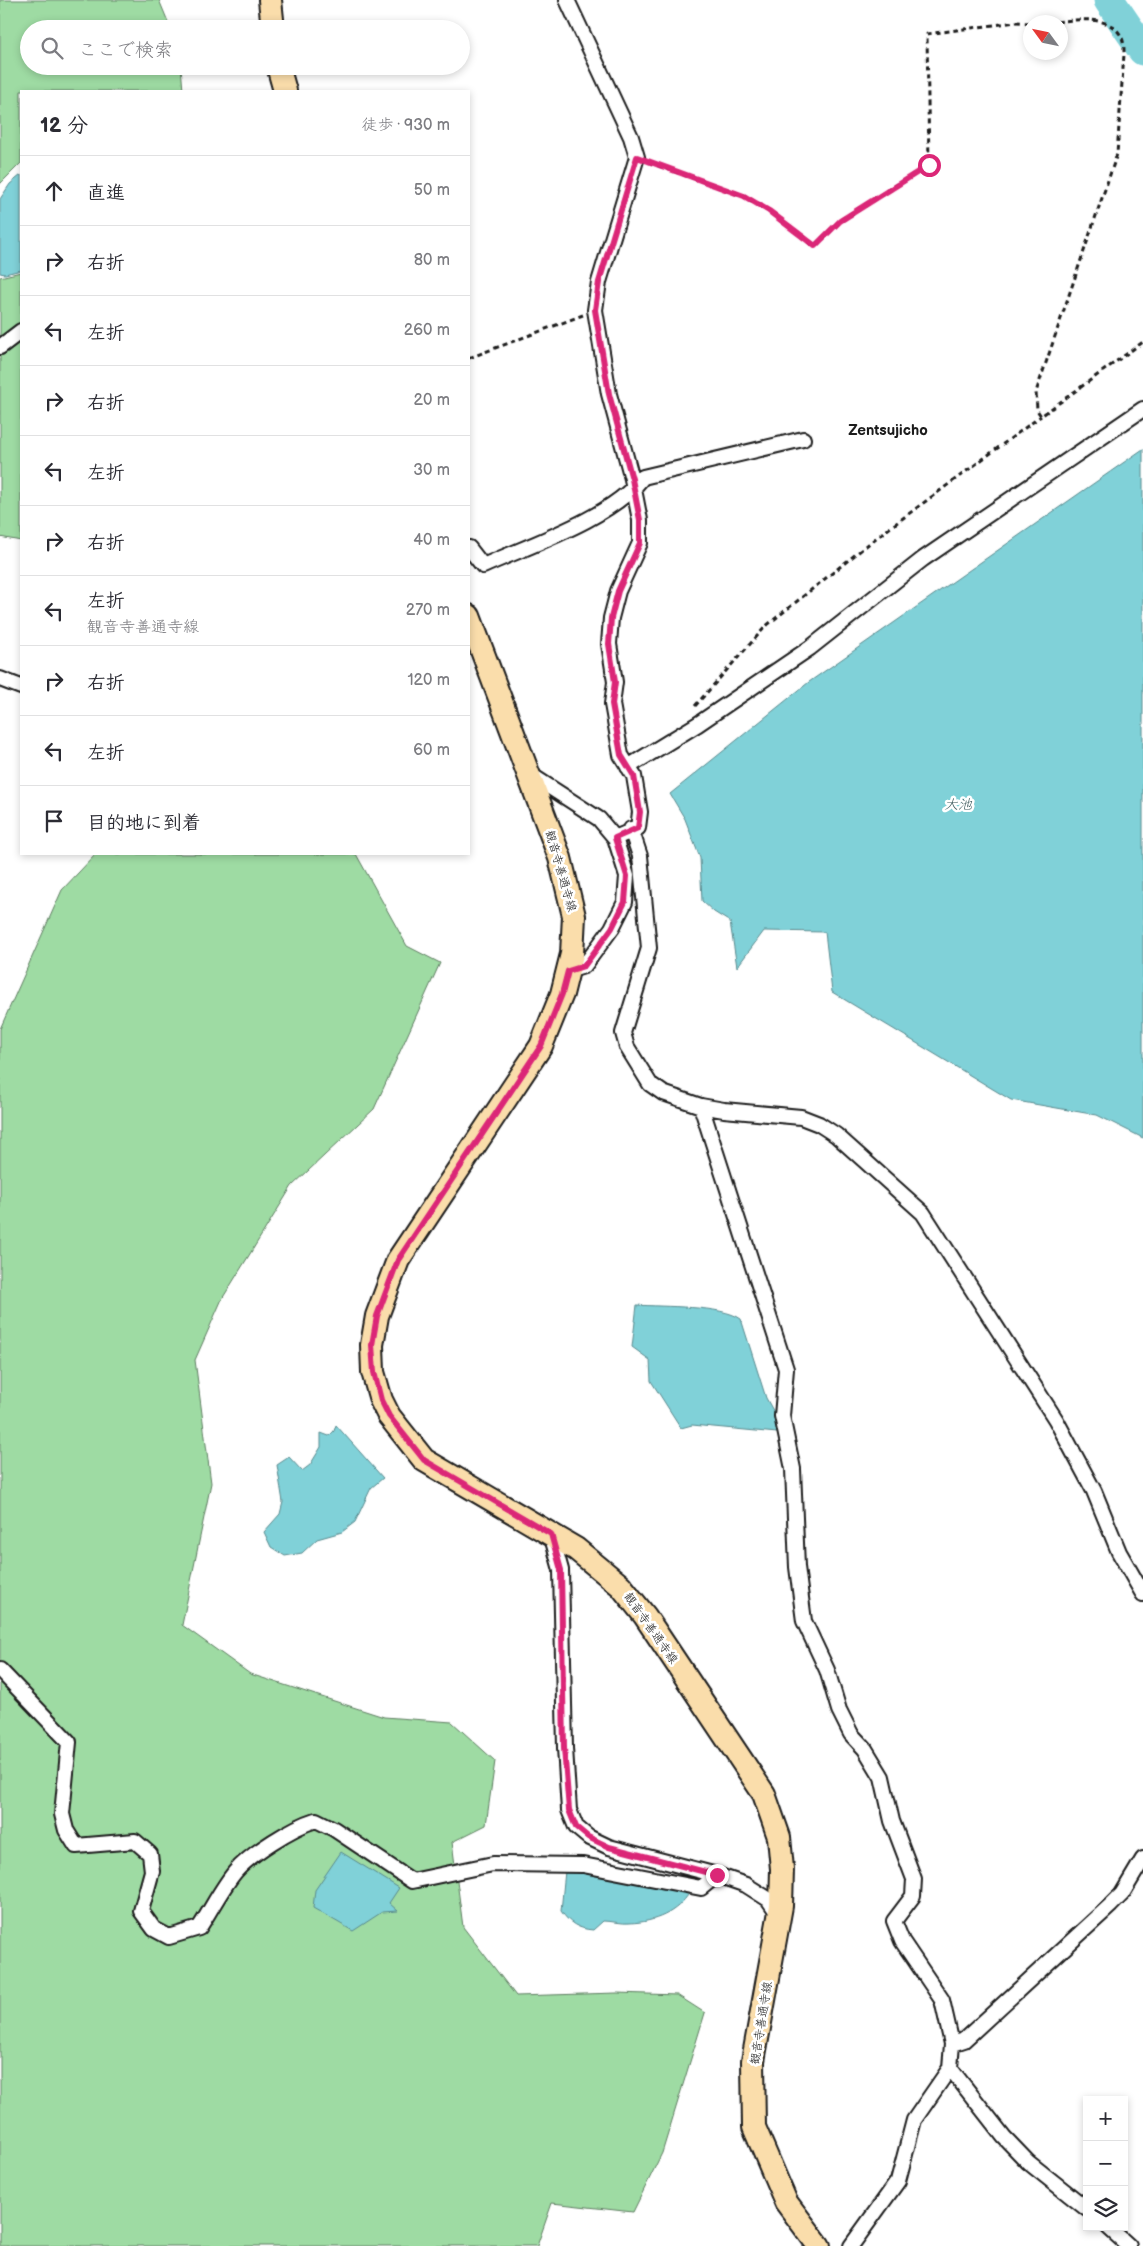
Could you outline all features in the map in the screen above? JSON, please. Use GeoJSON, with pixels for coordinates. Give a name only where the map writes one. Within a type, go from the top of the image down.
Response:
{"type":"FeatureCollection","features":[{"type":"Feature","properties":{"kind":"main road"},"geometry":{"type":"LineString","coordinates":[[270,0],[272,20]]}},
{"type":"Feature","properties":{"kind":"main road"},"geometry":{"type":"LineString","coordinates":[[281,75],[285,90]]}},
{"type":"Feature","properties":{"kind":"main road","name":"観音寺善通寺線"},"geometry":{"type":"LineString","coordinates":[[470,619],[560,858],[574,916],[572,954],[562,994],[541,1046],[398,1260],[377,1316],[372,1345],[374,1372],[389,1416],[424,1460],[576,1549],[621,1586],[646,1616],[764,1794],[779,1837],[782,1869],[780,1916],[753,2061],[754,2127],[786,2202],[819,2246]]}},
{"type":"Feature","properties":{"kind":"street"},"geometry":{"type":"LineString","coordinates":[[567,0],[631,137],[637,157],[599,282],[595,310],[609,394],[634,488],[640,520],[640,543],[618,591],[611,618],[609,644],[615,682],[612,704],[621,755],[634,776],[640,812],[638,828],[631,829],[615,838]]}},
{"type":"Feature","properties":{"kind":"street"},"geometry":{"type":"LineString","coordinates":[[0,347],[20,332]]}},
{"type":"Feature","properties":{"kind":"street"},"geometry":{"type":"LineString","coordinates":[[628,767],[698,724],[810,648],[923,560],[1143,409]]}},
{"type":"Feature","properties":{"kind":"street"},"geometry":{"type":"LineString","coordinates":[[470,549],[483,566],[595,516],[634,488],[643,477],[803,439]]}},
{"type":"Feature","properties":{"kind":"street"},"geometry":{"type":"LineString","coordinates":[[0,679],[20,687]]}},
{"type":"Feature","properties":{"kind":"street"},"geometry":{"type":"LineString","coordinates":[[528,773],[599,819],[615,838],[627,876],[625,902],[612,928],[584,966],[568,971]]}},
{"type":"Feature","properties":{"kind":"street"},"geometry":{"type":"LineString","coordinates":[[631,829],[640,856],[649,948],[624,1033],[627,1048],[650,1084],[663,1093],[701,1106],[801,1117],[819,1124],[836,1135],[923,1213],[1056,1420],[1094,1491],[1119,1552],[1143,1594]]}},
{"type":"Feature","properties":{"kind":"street"},"geometry":{"type":"LineString","coordinates":[[701,1106],[786,1369],[782,1416],[793,1469],[797,1567],[804,1621],[827,1670],[839,1710],[851,1734],[865,1749],[882,1777],[892,1821],[914,1879],[913,1896],[894,1921],[902,1941],[942,2000],[952,2044],[950,2068],[914,2120],[898,2181],[851,2246]]}},
{"type":"Feature","properties":{"kind":"street"},"geometry":{"type":"LineString","coordinates":[[551,1534],[561,1570],[564,1748],[569,1810],[576,1827],[588,1837],[609,1847],[717,1875],[746,1885],[768,1899],[780,1916]]}},
{"type":"Feature","properties":{"kind":"street"},"geometry":{"type":"LineString","coordinates":[[0,1670],[69,1742],[62,1814],[66,1830],[76,1846],[134,1841],[150,1854],[152,1871],[141,1911],[154,1929],[169,1937],[188,1933],[199,1928],[234,1872],[298,1825],[316,1820],[334,1829],[412,1881],[494,1864],[582,1865],[701,1888],[717,1875]]}},
{"type":"Feature","properties":{"kind":"street"},"geometry":{"type":"LineString","coordinates":[[952,2044],[964,2040],[1111,1905],[1122,1894],[1143,1859]]}},
{"type":"Feature","properties":{"kind":"street"},"geometry":{"type":"LineString","coordinates":[[950,2068],[1004,2137],[1028,2162],[1083,2206]]}},
{"type":"Feature","properties":{"kind":"street"},"geometry":{"type":"LineString","coordinates":[[1112,2231],[1129,2246]]}},
{"type":"Feature","properties":{"kind":"path"},"geometry":{"type":"LineString","coordinates":[[1041,416],[1037,410],[1036,392],[1117,154],[1124,54],[1122,38],[1111,24],[1079,18],[1068,20]]}},
{"type":"Feature","properties":{"kind":"path"},"geometry":{"type":"LineString","coordinates":[[637,157],[744,196],[769,211],[815,246],[840,221],[929,165],[927,34],[1023,22]]}},
{"type":"Feature","properties":{"kind":"path"},"geometry":{"type":"LineString","coordinates":[[470,358],[595,310]]}},
{"type":"Feature","properties":{"kind":"path"},"geometry":{"type":"LineString","coordinates":[[689,713],[766,626],[876,538],[1143,342]]}},
{"type":"Feature","properties":{"kind":"green space"},"geometry":{"type":"Polygon","coordinates":[[[0,0],[159,0],[167,20],[20,20],[20,75],[182,75],[183,90],[20,90],[20,164],[0,184],[0,0]]]}},
{"type":"Feature","properties":{"kind":"green space"},"geometry":{"type":"Polygon","coordinates":[[[20,272],[20,541],[0,537],[0,277],[20,272]]]}},
{"type":"Feature","properties":{"kind":"green space"},"geometry":{"type":"Polygon","coordinates":[[[95,855],[357,855],[407,946],[440,963],[374,1109],[292,1186],[222,1299],[195,1360],[211,1483],[182,1625],[250,1674],[384,1717],[452,1722],[495,1761],[486,1825],[452,1842],[463,1927],[516,1996],[617,1993],[677,1995],[705,2013],[662,2153],[633,2212],[552,2203],[537,2246],[0,2246],[0,1029],[62,890],[95,855]]]}},
{"type":"Feature","properties":{"kind":"water"},"geometry":{"type":"Polygon","coordinates":[[[20,176],[20,270],[5,274],[0,273],[0,199],[10,184],[20,176]]]}},
{"type":"Feature","properties":{"kind":"water","name":"大池"},"geometry":{"type":"Polygon","coordinates":[[[1143,449],[1143,1138],[1097,1115],[1011,1100],[832,992],[825,932],[764,931],[737,967],[730,922],[714,912],[702,901],[700,858],[685,819],[670,794],[809,682],[1143,449]]]}},
{"type":"Feature","properties":{"kind":"water"},"geometry":{"type":"Polygon","coordinates":[[[637,1305],[706,1309],[732,1314],[741,1319],[766,1398],[776,1416],[777,1433],[692,1425],[681,1428],[651,1381],[650,1360],[632,1347],[637,1305]]]}},
{"type":"Feature","properties":{"kind":"water"},"geometry":{"type":"Polygon","coordinates":[[[336,1425],[383,1478],[371,1488],[355,1522],[342,1532],[317,1539],[302,1553],[285,1556],[271,1547],[264,1532],[280,1514],[283,1502],[277,1465],[289,1457],[302,1471],[310,1465],[321,1447],[321,1433],[329,1436],[334,1431],[336,1425]]]}},
{"type":"Feature","properties":{"kind":"water"},"geometry":{"type":"Polygon","coordinates":[[[341,1852],[399,1888],[389,1903],[398,1911],[382,1912],[353,1931],[313,1908],[315,1890],[341,1852]]]}},
{"type":"Feature","properties":{"kind":"water"},"geometry":{"type":"Polygon","coordinates":[[[565,1871],[590,1871],[690,1892],[679,1906],[657,1918],[627,1923],[603,1921],[593,1930],[574,1925],[561,1911],[565,1871]]]}},
{"type":"Feature","properties":{"kind":"waterway"},"geometry":{"type":"LineString","coordinates":[[1109,0],[1143,50]]}},
{"type":"Feature","properties":{"kind":"district","name":"Zentsujicho"},"geometry":{"type":"Point","coordinates":[888,430]}},
{"type":"Feature","properties":{"kind":"route"},"geometry":{"type":"LineString","coordinates":[[717,1875],[609,1847],[588,1837],[576,1827],[569,1810],[564,1748],[561,1570],[551,1534],[424,1460],[389,1416],[381,1400],[374,1372],[372,1345],[377,1316],[398,1260],[541,1046],[562,994],[568,971],[584,966],[612,928],[625,902],[627,876],[615,838],[631,829],[638,828],[640,812],[634,776],[621,755],[612,704],[615,682],[609,644],[611,618],[618,591],[640,543],[640,520],[632,479],[609,394],[595,310],[599,282],[637,157],[723,190],[744,196],[769,211],[815,246],[840,221],[879,194],[929,165]]}}]}
